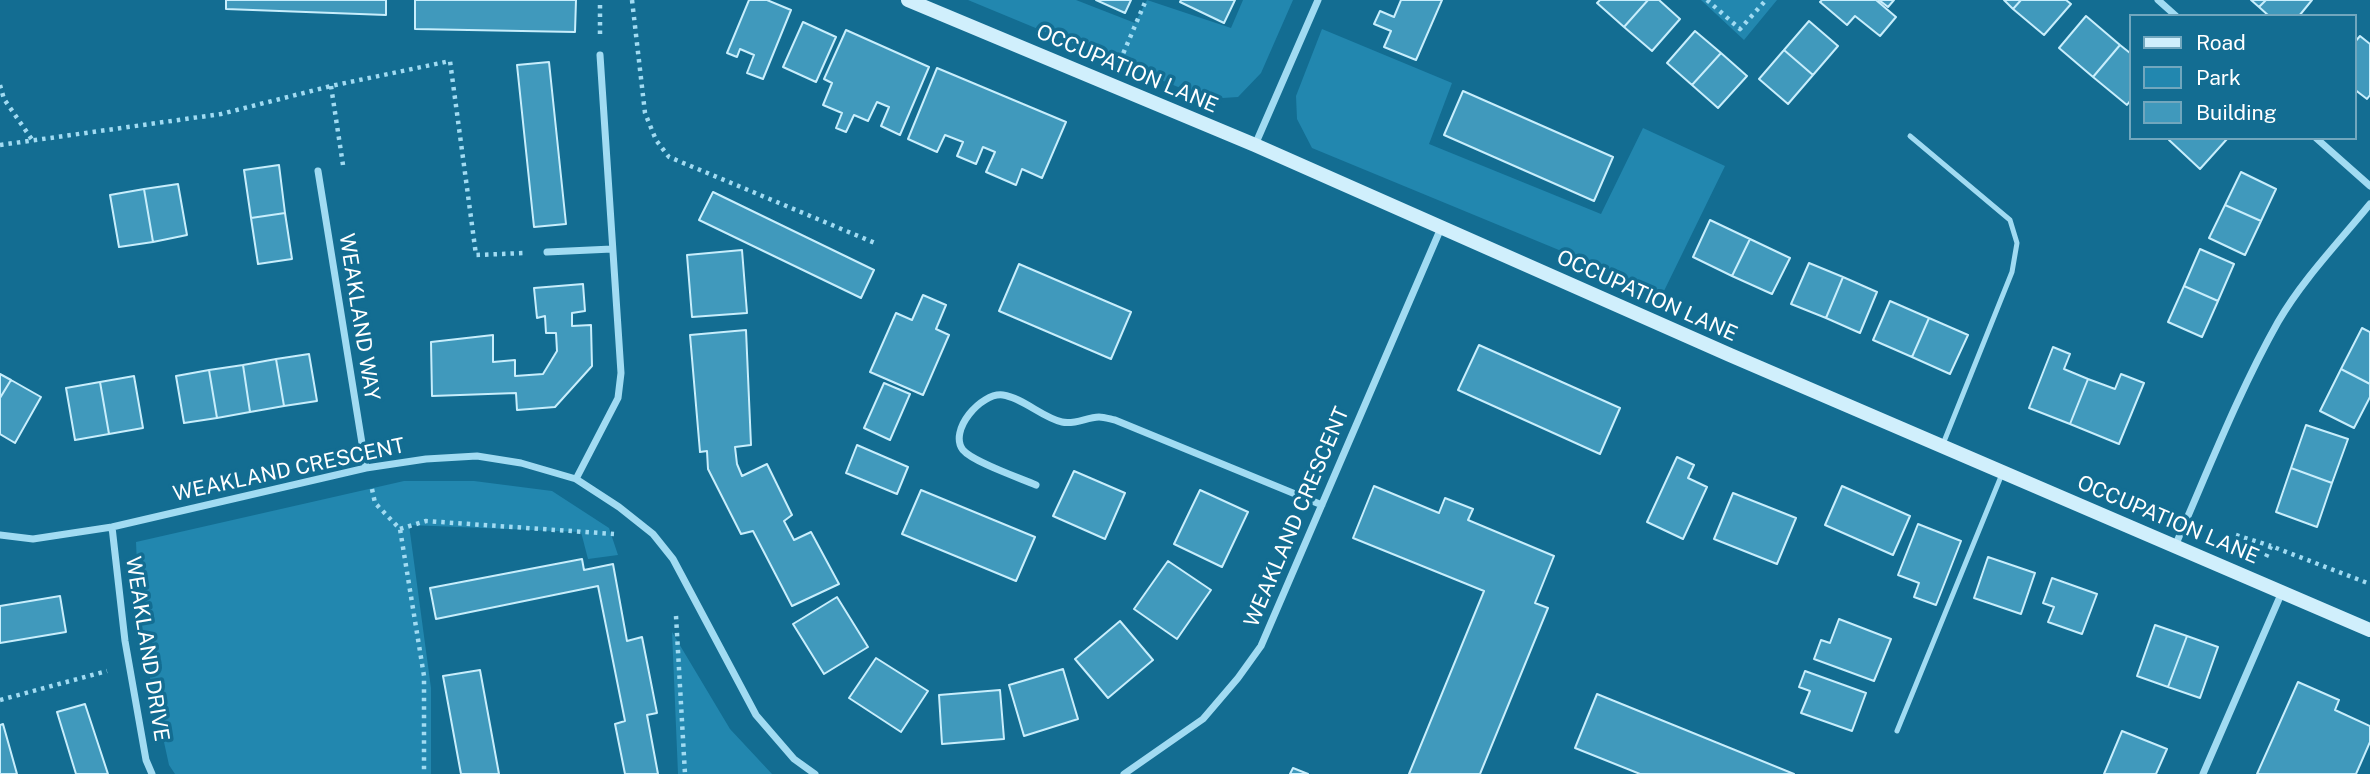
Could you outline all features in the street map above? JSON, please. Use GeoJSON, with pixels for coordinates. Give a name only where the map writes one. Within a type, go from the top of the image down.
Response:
{"type":"FeatureCollection","features":[{"type":"Feature","properties":{"kind":"street","name":"OCCUPATION LANE"},"geometry":{"type":"LineString","coordinates":[[908,0],[1255,145],[1941,447],[2370,630]]}},
{"type":"Feature","properties":{"kind":"street"},"geometry":{"type":"LineString","coordinates":[[1255,145],[1318,0]]}},
{"type":"Feature","properties":{"kind":"street"},"geometry":{"type":"LineString","coordinates":[[2158,0],[2174,14]]}},
{"type":"Feature","properties":{"kind":"street"},"geometry":{"type":"LineString","coordinates":[[576,479],[618,398],[621,373],[600,55]]}},
{"type":"Feature","properties":{"kind":"street"},"geometry":{"type":"LineString","coordinates":[[2318,140],[2370,186]]}},
{"type":"Feature","properties":{"kind":"street","name":"WEAKLAND WAY"},"geometry":{"type":"LineString","coordinates":[[318,171],[366,468]]}},
{"type":"Feature","properties":{"kind":"street"},"geometry":{"type":"LineString","coordinates":[[2175,545],[2239,400],[2279,321],[2310,276],[2370,204]]}},
{"type":"Feature","properties":{"kind":"street","name":"WEAKLAND CRESCENT"},"geometry":{"type":"LineString","coordinates":[[1124,774],[1203,719],[1261,646],[1441,228]]}},
{"type":"Feature","properties":{"kind":"street"},"geometry":{"type":"LineString","coordinates":[[547,252],[612,249]]}},
{"type":"Feature","properties":{"kind":"street"},"geometry":{"type":"LineString","coordinates":[[1036,485],[974,458],[963,450],[959,442],[962,427],[970,411],[989,396],[1004,395],[1062,422],[1079,422],[1097,416],[1115,420],[1322,505]]}},
{"type":"Feature","properties":{"kind":"street","name":"WEAKLAND CRESCENT"},"geometry":{"type":"LineString","coordinates":[[0,535],[33,539],[112,527],[366,468],[426,459],[477,456],[521,463],[576,479],[619,506],[653,534],[673,559],[756,715],[794,759],[815,774]]}},
{"type":"Feature","properties":{"kind":"street","name":"WEAKLAND DRIVE"},"geometry":{"type":"LineString","coordinates":[[112,527],[130,664],[146,760],[152,774]]}},
{"type":"Feature","properties":{"kind":"street"},"geometry":{"type":"LineString","coordinates":[[2203,774],[2282,592]]}},
{"type":"Feature","properties":{"kind":"lane"},"geometry":{"type":"LineString","coordinates":[[1910,136],[2010,220],[2017,243],[2012,272],[1941,447]]}},
{"type":"Feature","properties":{"kind":"lane"},"geometry":{"type":"LineString","coordinates":[[1897,731],[2002,473]]}},
{"type":"Feature","properties":{"kind":"path"},"geometry":{"type":"LineString","coordinates":[[600,0],[600,55]]}},
{"type":"Feature","properties":{"kind":"path"},"geometry":{"type":"LineString","coordinates":[[632,0],[645,113],[656,140],[669,157],[875,243]]}},
{"type":"Feature","properties":{"kind":"path"},"geometry":{"type":"LineString","coordinates":[[1110,85],[1146,0]]}},
{"type":"Feature","properties":{"kind":"path"},"geometry":{"type":"LineString","coordinates":[[1707,0],[1740,29],[1766,0]]}},
{"type":"Feature","properties":{"kind":"path"},"geometry":{"type":"LineString","coordinates":[[0,145],[221,114],[331,86],[450,61],[476,255],[547,252]]}},
{"type":"Feature","properties":{"kind":"path"},"geometry":{"type":"LineString","coordinates":[[0,85],[5,99],[33,142]]}},
{"type":"Feature","properties":{"kind":"path"},"geometry":{"type":"LineString","coordinates":[[324,210],[347,191],[331,86]]}},
{"type":"Feature","properties":{"kind":"path"},"geometry":{"type":"LineString","coordinates":[[366,468],[376,503],[400,529],[424,676],[424,774]]}},
{"type":"Feature","properties":{"kind":"path"},"geometry":{"type":"LineString","coordinates":[[400,529],[426,521],[601,534],[653,534]]}},
{"type":"Feature","properties":{"kind":"path"},"geometry":{"type":"LineString","coordinates":[[2236,535],[2370,584]]}},
{"type":"Feature","properties":{"kind":"path"},"geometry":{"type":"LineString","coordinates":[[2254,580],[2272,546]]}},
{"type":"Feature","properties":{"kind":"path"},"geometry":{"type":"LineString","coordinates":[[675,609],[685,774]]}},
{"type":"Feature","properties":{"kind":"path"},"geometry":{"type":"LineString","coordinates":[[0,700],[130,664]]}},
{"type":"Feature","properties":{"kind":"green space"},"geometry":{"type":"Polygon","coordinates":[[[968,0],[1076,0],[1135,23],[1147,0],[1231,28],[1243,0],[1293,0],[1261,73],[1238,97],[1207,99],[968,0]]]}},
{"type":"Feature","properties":{"kind":"green space"},"geometry":{"type":"Polygon","coordinates":[[[1701,0],[1777,0],[1744,40],[1701,0]]]}},
{"type":"Feature","properties":{"kind":"green space"},"geometry":{"type":"Polygon","coordinates":[[[1322,29],[1452,83],[1429,144],[1601,214],[1643,128],[1725,166],[1663,293],[1312,148],[1297,119],[1296,96],[1322,29]]]}},
{"type":"Feature","properties":{"kind":"green space"},"geometry":{"type":"Polygon","coordinates":[[[404,481],[474,481],[552,491],[609,528],[618,555],[588,559],[581,532],[409,525],[431,688],[431,774],[175,774],[169,765],[140,632],[136,542],[404,481]]]}},
{"type":"Feature","properties":{"kind":"green space"},"geometry":{"type":"Polygon","coordinates":[[[672,632],[730,729],[772,774],[678,774],[672,632]]]}},
{"type":"Feature","properties":{"kind":"building"},"geometry":{"type":"Polygon","coordinates":[[[226,0],[386,0],[386,15],[226,9],[226,0]]]}},
{"type":"Feature","properties":{"kind":"building"},"geometry":{"type":"Polygon","coordinates":[[[415,0],[576,0],[575,32],[415,29],[415,0]]]}},
{"type":"Feature","properties":{"kind":"building"},"geometry":{"type":"Polygon","coordinates":[[[749,0],[767,0],[791,10],[763,79],[747,73],[754,55],[740,49],[737,57],[727,53],[749,0]]]}},
{"type":"Feature","properties":{"kind":"building"},"geometry":{"type":"Polygon","coordinates":[[[1096,0],[1131,0],[1125,13],[1096,0]]]}},
{"type":"Feature","properties":{"kind":"building"},"geometry":{"type":"Polygon","coordinates":[[[1235,0],[1224,23],[1180,2],[1235,0]]]}},
{"type":"Feature","properties":{"kind":"building"},"geometry":{"type":"Polygon","coordinates":[[[1401,0],[1442,0],[1416,60],[1384,47],[1391,31],[1374,24],[1380,11],[1394,17],[1401,0]]]}},
{"type":"Feature","properties":{"kind":"building"},"geometry":{"type":"Polygon","coordinates":[[[1600,0],[1648,0],[1624,27],[1597,3],[1600,0]]]}},
{"type":"Feature","properties":{"kind":"building"},"geometry":{"type":"Polygon","coordinates":[[[1648,0],[1659,0],[1680,19],[1652,51],[1624,27],[1648,0]]]}},
{"type":"Feature","properties":{"kind":"building"},"geometry":{"type":"Polygon","coordinates":[[[1876,0],[1896,17],[1880,36],[1855,16],[1847,25],[1820,2],[1876,0]]]}},
{"type":"Feature","properties":{"kind":"building"},"geometry":{"type":"Polygon","coordinates":[[[1879,0],[1894,0],[1888,7],[1879,0]]]}},
{"type":"Feature","properties":{"kind":"building"},"geometry":{"type":"Polygon","coordinates":[[[2004,0],[2021,0],[2013,9],[2004,0]]]}},
{"type":"Feature","properties":{"kind":"building"},"geometry":{"type":"Polygon","coordinates":[[[2021,0],[2066,0],[2071,4],[2044,35],[2013,9],[2021,0]]]}},
{"type":"Feature","properties":{"kind":"building"},"geometry":{"type":"Polygon","coordinates":[[[2251,0],[2266,0],[2259,7],[2251,0]]]}},
{"type":"Feature","properties":{"kind":"building"},"geometry":{"type":"Polygon","coordinates":[[[2266,0],[2312,0],[2301,14],[2267,14],[2259,7],[2266,0]]]}},
{"type":"Feature","properties":{"kind":"building"},"geometry":{"type":"Polygon","coordinates":[[[2086,16],[2120,45],[2093,77],[2059,48],[2086,16]]]}},
{"type":"Feature","properties":{"kind":"building"},"geometry":{"type":"Polygon","coordinates":[[[1809,21],[1838,46],[1813,75],[1784,50],[1809,21]]]}},
{"type":"Feature","properties":{"kind":"building"},"geometry":{"type":"Polygon","coordinates":[[[803,22],[836,37],[816,82],[783,67],[803,22]]]}},
{"type":"Feature","properties":{"kind":"building"},"geometry":{"type":"Polygon","coordinates":[[[846,30],[929,67],[900,135],[881,126],[889,107],[877,102],[868,121],[854,115],[846,132],[836,128],[842,113],[823,105],[832,83],[824,79],[846,30]]]}},
{"type":"Feature","properties":{"kind":"building"},"geometry":{"type":"Polygon","coordinates":[[[1695,31],[1721,53],[1692,85],[1667,63],[1695,31]]]}},
{"type":"Feature","properties":{"kind":"building"},"geometry":{"type":"Polygon","coordinates":[[[2360,36],[2370,44],[2370,95],[2367,99],[2356,91],[2356,41],[2360,36]]]}},
{"type":"Feature","properties":{"kind":"building"},"geometry":{"type":"Polygon","coordinates":[[[2120,45],[2128,51],[2127,105],[2093,77],[2120,45]]]}},
{"type":"Feature","properties":{"kind":"building"},"geometry":{"type":"Polygon","coordinates":[[[1784,50],[1813,75],[1788,104],[1759,79],[1784,50]]]}},
{"type":"Feature","properties":{"kind":"building"},"geometry":{"type":"Polygon","coordinates":[[[1721,53],[1747,76],[1718,108],[1692,85],[1721,53]]]}},
{"type":"Feature","properties":{"kind":"building"},"geometry":{"type":"Polygon","coordinates":[[[549,62],[566,224],[534,227],[517,65],[549,62]]]}},
{"type":"Feature","properties":{"kind":"building"},"geometry":{"type":"Polygon","coordinates":[[[937,68],[1066,122],[1042,178],[1022,169],[1016,185],[986,172],[995,152],[983,147],[976,164],[957,156],[963,142],[945,135],[937,152],[908,139],[937,68]]]}},
{"type":"Feature","properties":{"kind":"building"},"geometry":{"type":"Polygon","coordinates":[[[1463,91],[1613,157],[1594,201],[1444,135],[1463,91]]]}},
{"type":"Feature","properties":{"kind":"building"},"geometry":{"type":"Polygon","coordinates":[[[2169,140],[2226,140],[2200,169],[2169,140]]]}},
{"type":"Feature","properties":{"kind":"building"},"geometry":{"type":"Polygon","coordinates":[[[279,165],[285,213],[251,218],[244,170],[279,165]]]}},
{"type":"Feature","properties":{"kind":"building"},"geometry":{"type":"Polygon","coordinates":[[[2241,172],[2276,189],[2261,221],[2225,205],[2241,172]]]}},
{"type":"Feature","properties":{"kind":"building"},"geometry":{"type":"Polygon","coordinates":[[[178,184],[187,235],[153,242],[144,189],[178,184]]]}},
{"type":"Feature","properties":{"kind":"building"},"geometry":{"type":"Polygon","coordinates":[[[144,189],[153,242],[119,247],[110,195],[144,189]]]}},
{"type":"Feature","properties":{"kind":"building"},"geometry":{"type":"Polygon","coordinates":[[[713,192],[874,270],[861,298],[699,220],[713,192]]]}},
{"type":"Feature","properties":{"kind":"building"},"geometry":{"type":"Polygon","coordinates":[[[2225,205],[2261,221],[2245,255],[2209,238],[2225,205]]]}},
{"type":"Feature","properties":{"kind":"building"},"geometry":{"type":"Polygon","coordinates":[[[285,213],[292,259],[258,264],[251,218],[285,213]]]}},
{"type":"Feature","properties":{"kind":"building"},"geometry":{"type":"Polygon","coordinates":[[[1710,220],[1750,239],[1732,276],[1693,257],[1710,220]]]}},
{"type":"Feature","properties":{"kind":"building"},"geometry":{"type":"Polygon","coordinates":[[[1750,239],[1790,258],[1772,294],[1732,276],[1750,239]]]}},
{"type":"Feature","properties":{"kind":"building"},"geometry":{"type":"Polygon","coordinates":[[[2200,249],[2234,264],[2218,301],[2184,286],[2200,249]]]}},
{"type":"Feature","properties":{"kind":"building"},"geometry":{"type":"Polygon","coordinates":[[[742,250],[747,313],[692,317],[687,255],[742,250]]]}},
{"type":"Feature","properties":{"kind":"building"},"geometry":{"type":"Polygon","coordinates":[[[1809,263],[1843,277],[1826,318],[1791,304],[1809,263]]]}},
{"type":"Feature","properties":{"kind":"building"},"geometry":{"type":"Polygon","coordinates":[[[1019,264],[1131,312],[1111,359],[999,311],[1019,264]]]}},
{"type":"Feature","properties":{"kind":"building"},"geometry":{"type":"Polygon","coordinates":[[[1843,277],[1877,292],[1860,333],[1826,318],[1843,277]]]}},
{"type":"Feature","properties":{"kind":"building"},"geometry":{"type":"Polygon","coordinates":[[[583,284],[585,311],[572,313],[572,326],[591,325],[592,366],[555,407],[517,410],[516,393],[432,396],[431,342],[493,335],[493,362],[515,360],[515,376],[543,374],[557,351],[556,333],[546,333],[545,316],[537,318],[534,288],[583,284]]]}},
{"type":"Feature","properties":{"kind":"building"},"geometry":{"type":"Polygon","coordinates":[[[2184,286],[2218,301],[2202,337],[2168,322],[2184,286]]]}},
{"type":"Feature","properties":{"kind":"building"},"geometry":{"type":"Polygon","coordinates":[[[923,295],[946,305],[936,329],[949,335],[923,395],[870,372],[896,313],[912,320],[923,295]]]}},
{"type":"Feature","properties":{"kind":"building"},"geometry":{"type":"Polygon","coordinates":[[[1890,301],[1929,318],[1912,357],[1873,340],[1890,301]]]}},
{"type":"Feature","properties":{"kind":"building"},"geometry":{"type":"Polygon","coordinates":[[[1929,318],[1968,335],[1950,374],[1912,357],[1929,318]]]}},
{"type":"Feature","properties":{"kind":"building"},"geometry":{"type":"Polygon","coordinates":[[[2362,328],[2370,332],[2370,384],[2341,369],[2362,328]]]}},
{"type":"Feature","properties":{"kind":"building"},"geometry":{"type":"Polygon","coordinates":[[[746,330],[751,445],[735,447],[737,464],[742,476],[767,464],[792,515],[784,521],[794,540],[811,532],[839,584],[792,606],[753,531],[741,534],[708,469],[707,451],[700,452],[690,335],[746,330]]]}},
{"type":"Feature","properties":{"kind":"building"},"geometry":{"type":"Polygon","coordinates":[[[1479,345],[1620,408],[1600,454],[1458,390],[1479,345]]]}},
{"type":"Feature","properties":{"kind":"building"},"geometry":{"type":"Polygon","coordinates":[[[2053,347],[2070,354],[2064,369],[2088,379],[2070,424],[2029,408],[2053,347]]]}},
{"type":"Feature","properties":{"kind":"building"},"geometry":{"type":"Polygon","coordinates":[[[309,354],[317,401],[284,406],[276,359],[309,354]]]}},
{"type":"Feature","properties":{"kind":"building"},"geometry":{"type":"Polygon","coordinates":[[[276,359],[284,406],[250,412],[243,365],[276,359]]]}},
{"type":"Feature","properties":{"kind":"building"},"geometry":{"type":"Polygon","coordinates":[[[243,365],[250,412],[217,418],[209,370],[243,365]]]}},
{"type":"Feature","properties":{"kind":"building"},"geometry":{"type":"Polygon","coordinates":[[[2341,369],[2370,384],[2370,397],[2354,428],[2320,411],[2341,369]]]}},
{"type":"Feature","properties":{"kind":"building"},"geometry":{"type":"Polygon","coordinates":[[[209,370],[217,418],[184,423],[176,376],[209,370]]]}},
{"type":"Feature","properties":{"kind":"building"},"geometry":{"type":"Polygon","coordinates":[[[0,374],[11,380],[0,398],[0,374]]]}},
{"type":"Feature","properties":{"kind":"building"},"geometry":{"type":"Polygon","coordinates":[[[2121,374],[2144,383],[2119,444],[2070,424],[2088,379],[2115,389],[2121,374]]]}},
{"type":"Feature","properties":{"kind":"building"},"geometry":{"type":"Polygon","coordinates":[[[134,376],[143,428],[109,434],[100,382],[134,376]]]}},
{"type":"Feature","properties":{"kind":"building"},"geometry":{"type":"Polygon","coordinates":[[[11,380],[41,397],[15,443],[0,434],[0,398],[11,380]]]}},
{"type":"Feature","properties":{"kind":"building"},"geometry":{"type":"Polygon","coordinates":[[[100,382],[109,434],[75,440],[66,388],[100,382]]]}},
{"type":"Feature","properties":{"kind":"building"},"geometry":{"type":"Polygon","coordinates":[[[884,383],[910,394],[890,440],[864,428],[884,383]]]}},
{"type":"Feature","properties":{"kind":"building"},"geometry":{"type":"Polygon","coordinates":[[[2306,425],[2348,439],[2332,483],[2291,468],[2306,425]]]}},
{"type":"Feature","properties":{"kind":"building"},"geometry":{"type":"Polygon","coordinates":[[[857,445],[908,467],[897,494],[846,473],[857,445]]]}},
{"type":"Feature","properties":{"kind":"building"},"geometry":{"type":"Polygon","coordinates":[[[1677,457],[1694,465],[1688,478],[1707,487],[1683,539],[1647,522],[1677,457]]]}},
{"type":"Feature","properties":{"kind":"building"},"geometry":{"type":"Polygon","coordinates":[[[2291,468],[2332,483],[2317,527],[2276,512],[2291,468]]]}},
{"type":"Feature","properties":{"kind":"building"},"geometry":{"type":"Polygon","coordinates":[[[1074,471],[1125,493],[1105,539],[1053,516],[1074,471]]]}},
{"type":"Feature","properties":{"kind":"building"},"geometry":{"type":"Polygon","coordinates":[[[1374,486],[1439,513],[1445,498],[1473,509],[1468,520],[1554,556],[1535,603],[1548,608],[1480,774],[1409,774],[1484,591],[1353,538],[1374,486]]]}},
{"type":"Feature","properties":{"kind":"building"},"geometry":{"type":"Polygon","coordinates":[[[1842,486],[1910,516],[1893,555],[1825,525],[1842,486]]]}},
{"type":"Feature","properties":{"kind":"building"},"geometry":{"type":"Polygon","coordinates":[[[921,490],[1035,537],[1016,581],[902,534],[921,490]]]}},
{"type":"Feature","properties":{"kind":"building"},"geometry":{"type":"Polygon","coordinates":[[[1200,490],[1248,512],[1222,567],[1174,544],[1200,490]]]}},
{"type":"Feature","properties":{"kind":"building"},"geometry":{"type":"Polygon","coordinates":[[[1733,493],[1796,518],[1777,564],[1714,539],[1733,493]]]}},
{"type":"Feature","properties":{"kind":"building"},"geometry":{"type":"Polygon","coordinates":[[[1918,524],[1961,541],[1936,605],[1914,597],[1919,583],[1898,575],[1918,524]]]}},
{"type":"Feature","properties":{"kind":"building"},"geometry":{"type":"Polygon","coordinates":[[[1988,557],[2035,573],[2021,614],[1974,598],[1988,557]]]}},
{"type":"Feature","properties":{"kind":"building"},"geometry":{"type":"Polygon","coordinates":[[[582,559],[584,570],[613,564],[627,641],[642,637],[657,713],[647,715],[658,774],[625,774],[615,724],[625,721],[598,586],[436,619],[430,588],[582,559]]]}},
{"type":"Feature","properties":{"kind":"building"},"geometry":{"type":"Polygon","coordinates":[[[1168,561],[1211,590],[1177,639],[1134,609],[1168,561]]]}},
{"type":"Feature","properties":{"kind":"building"},"geometry":{"type":"Polygon","coordinates":[[[2052,578],[2097,594],[2082,634],[2048,622],[2054,607],[2043,603],[2052,578]]]}},
{"type":"Feature","properties":{"kind":"building"},"geometry":{"type":"Polygon","coordinates":[[[60,596],[66,632],[0,643],[0,606],[60,596]]]}},
{"type":"Feature","properties":{"kind":"building"},"geometry":{"type":"Polygon","coordinates":[[[837,597],[868,647],[824,674],[793,624],[837,597]]]}},
{"type":"Feature","properties":{"kind":"building"},"geometry":{"type":"Polygon","coordinates":[[[1839,619],[1891,639],[1874,681],[1814,659],[1821,640],[1830,643],[1839,619]]]}},
{"type":"Feature","properties":{"kind":"building"},"geometry":{"type":"Polygon","coordinates":[[[1120,621],[1153,660],[1108,698],[1075,659],[1120,621]]]}},
{"type":"Feature","properties":{"kind":"building"},"geometry":{"type":"Polygon","coordinates":[[[2155,625],[2187,636],[2168,687],[2137,676],[2155,625]]]}},
{"type":"Feature","properties":{"kind":"building"},"geometry":{"type":"Polygon","coordinates":[[[2187,636],[2218,647],[2200,698],[2168,687],[2187,636]]]}},
{"type":"Feature","properties":{"kind":"building"},"geometry":{"type":"Polygon","coordinates":[[[876,658],[928,691],[901,732],[849,698],[876,658]]]}},
{"type":"Feature","properties":{"kind":"building"},"geometry":{"type":"Polygon","coordinates":[[[1063,669],[1078,719],[1024,736],[1009,685],[1063,669]]]}},
{"type":"Feature","properties":{"kind":"building"},"geometry":{"type":"Polygon","coordinates":[[[480,670],[499,774],[461,774],[443,676],[480,670]]]}},
{"type":"Feature","properties":{"kind":"building"},"geometry":{"type":"Polygon","coordinates":[[[1805,671],[1866,693],[1852,731],[1801,713],[1810,691],[1799,687],[1805,671]]]}},
{"type":"Feature","properties":{"kind":"building"},"geometry":{"type":"Polygon","coordinates":[[[2298,682],[2339,700],[2335,710],[2370,726],[2370,742],[2356,774],[2257,774],[2298,682]]]}},
{"type":"Feature","properties":{"kind":"building"},"geometry":{"type":"Polygon","coordinates":[[[1000,690],[1004,739],[942,744],[939,695],[1000,690]]]}},
{"type":"Feature","properties":{"kind":"building"},"geometry":{"type":"Polygon","coordinates":[[[1597,694],[1794,774],[1640,774],[1575,748],[1597,694]]]}},
{"type":"Feature","properties":{"kind":"building"},"geometry":{"type":"Polygon","coordinates":[[[85,704],[108,774],[76,774],[57,712],[85,704]]]}},
{"type":"Feature","properties":{"kind":"building"},"geometry":{"type":"Polygon","coordinates":[[[3,724],[17,774],[0,774],[0,725],[3,724]]]}},
{"type":"Feature","properties":{"kind":"building"},"geometry":{"type":"Polygon","coordinates":[[[2122,731],[2167,749],[2156,774],[2104,774],[2122,731]]]}},
{"type":"Feature","properties":{"kind":"building"},"geometry":{"type":"Polygon","coordinates":[[[1293,768],[1308,774],[1290,774],[1293,768]]]}}]}
